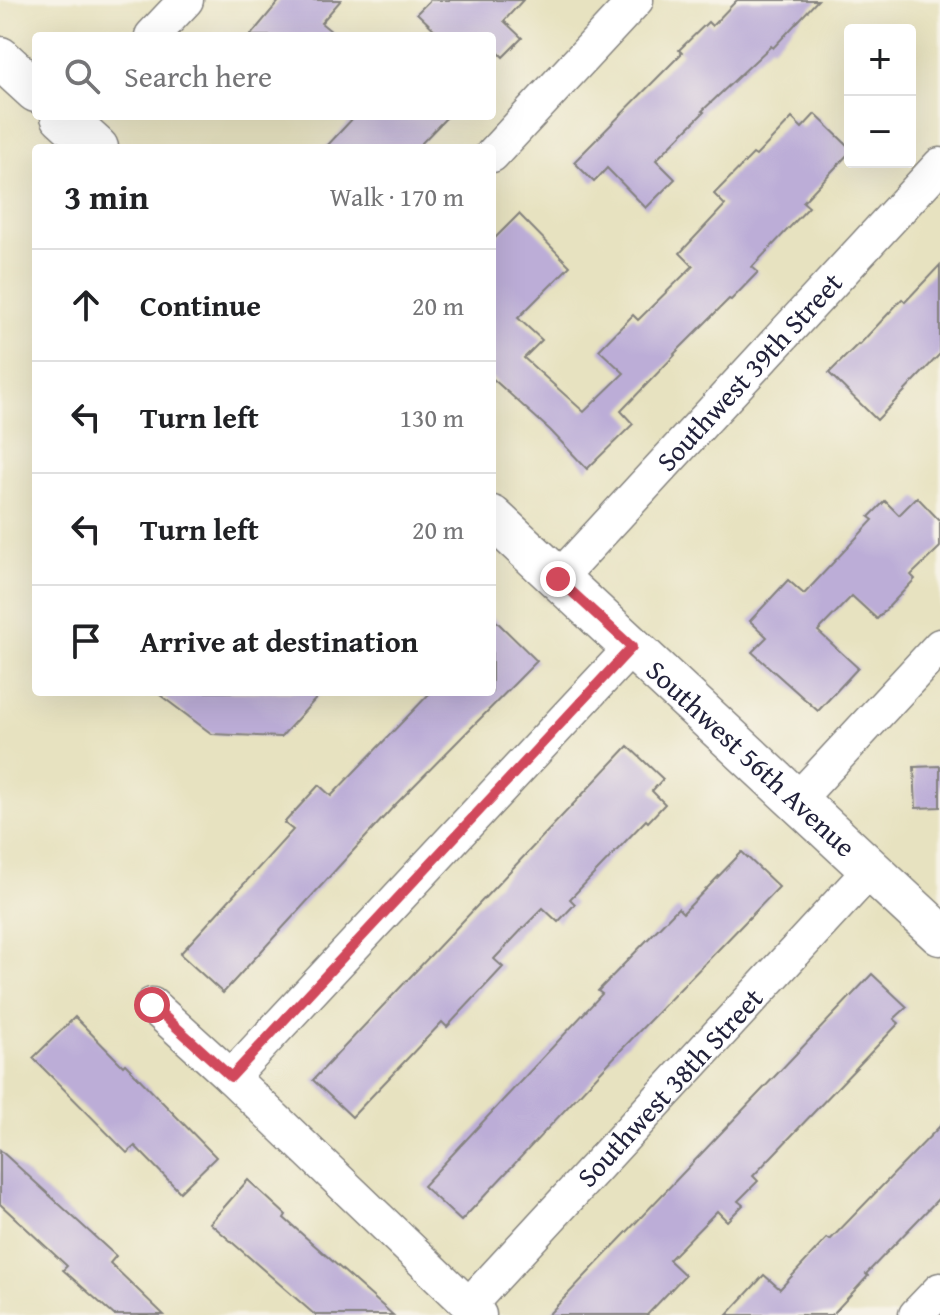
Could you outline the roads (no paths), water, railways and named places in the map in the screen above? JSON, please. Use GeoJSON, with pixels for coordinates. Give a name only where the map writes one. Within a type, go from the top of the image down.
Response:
{"type":"FeatureCollection","features":[{"type":"Feature","properties":{"kind":"street"},"geometry":{"type":"LineString","coordinates":[[156,32],[186,0]]}},
{"type":"Feature","properties":{"kind":"street"},"geometry":{"type":"LineString","coordinates":[[496,151],[636,0]]}},
{"type":"Feature","properties":{"kind":"street"},"geometry":{"type":"LineString","coordinates":[[0,58],[32,87]]}},
{"type":"Feature","properties":{"kind":"street","name":"Southwest 39th Street"},"geometry":{"type":"LineString","coordinates":[[558,579],[940,165]]}},
{"type":"Feature","properties":{"kind":"street","name":"Southwest 56th Avenue"},"geometry":{"type":"LineString","coordinates":[[496,521],[940,934]]}},
{"type":"Feature","properties":{"kind":"street"},"geometry":{"type":"LineString","coordinates":[[797,800],[940,646]]}},
{"type":"Feature","properties":{"kind":"street"},"geometry":{"type":"LineString","coordinates":[[231,1077],[632,647]]}},
{"type":"Feature","properties":{"kind":"street","name":"Southwest 38th Street"},"geometry":{"type":"LineString","coordinates":[[474,1310],[871,869]]}},
{"type":"Feature","properties":{"kind":"street"},"geometry":{"type":"LineString","coordinates":[[152,1005],[474,1310]]}},
{"type":"Feature","properties":{"kind":"street"},"geometry":{"type":"LineString","coordinates":[[916,1315],[940,1290]]}}]}
